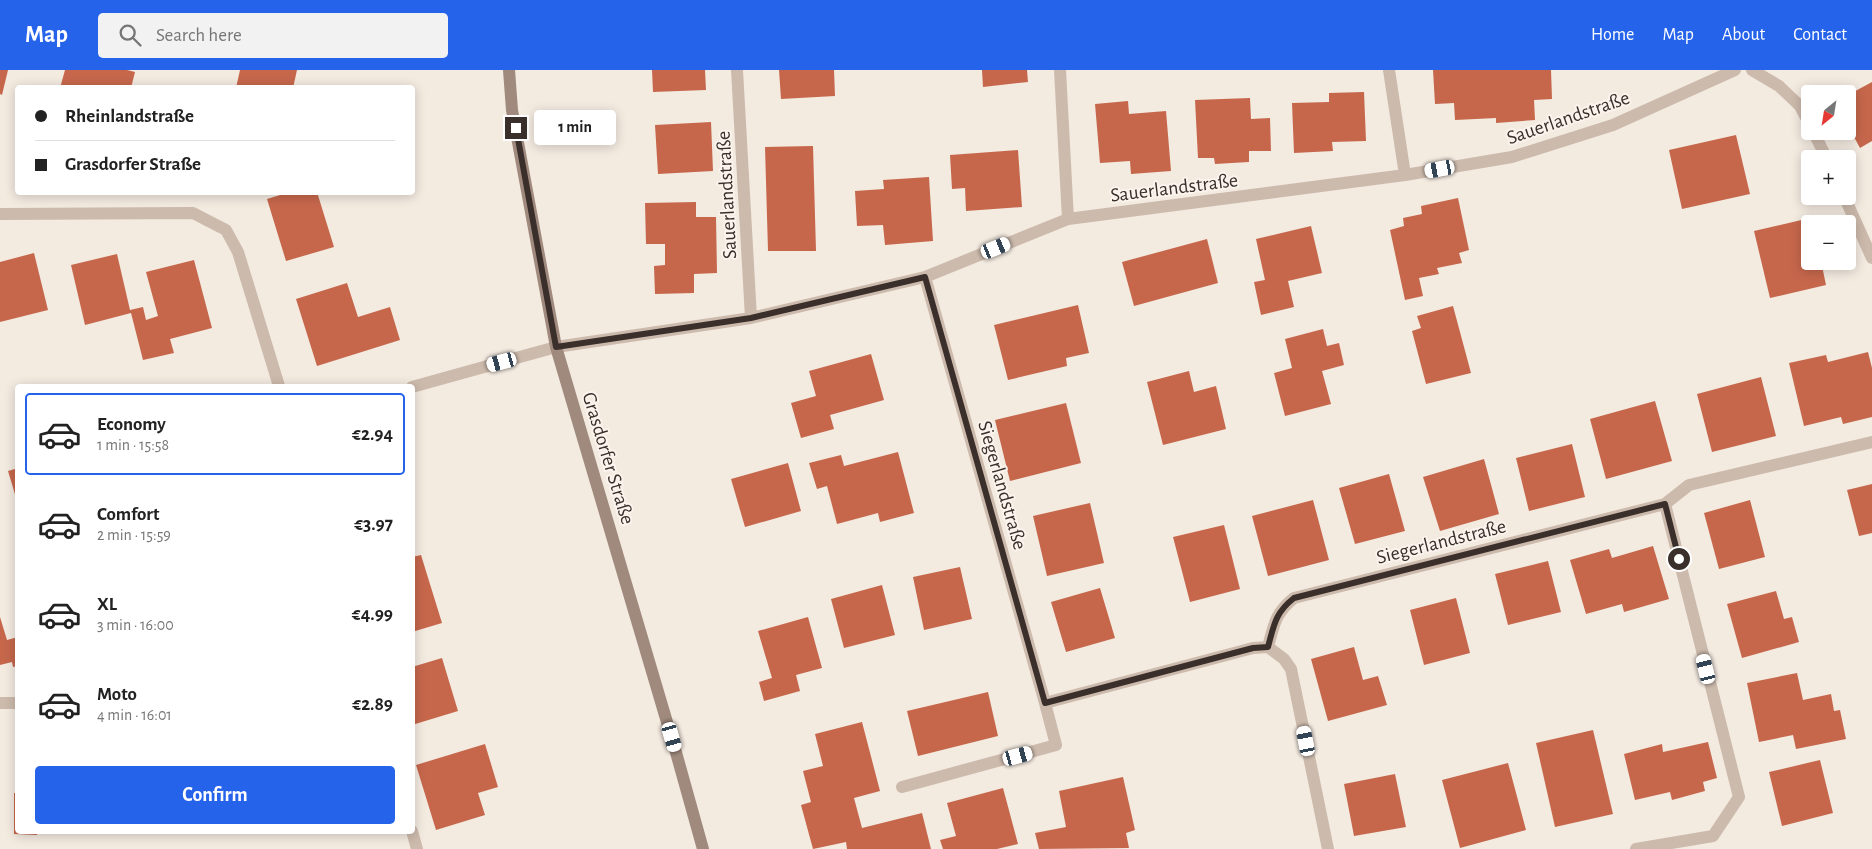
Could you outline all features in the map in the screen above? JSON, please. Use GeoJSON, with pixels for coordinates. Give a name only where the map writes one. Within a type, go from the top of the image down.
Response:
{"type":"FeatureCollection","features":[{"type":"Feature","properties":{"kind":"street","name":"Grasdorfer Straße"},"geometry":{"type":"LineString","coordinates":[[509,70],[512,110],[556,347],[678,756],[703,849]]}},
{"type":"Feature","properties":{"kind":"street","name":"Sauerlandstraße"},"geometry":{"type":"LineString","coordinates":[[737,70],[751,318]]}},
{"type":"Feature","properties":{"kind":"street"},"geometry":{"type":"LineString","coordinates":[[1060,70],[1068,219]]}},
{"type":"Feature","properties":{"kind":"street"},"geometry":{"type":"LineString","coordinates":[[1388,70],[1405,175]]}},
{"type":"Feature","properties":{"kind":"street","name":"Sauerlandstraße"},"geometry":{"type":"LineString","coordinates":[[415,386],[556,347],[751,318],[925,277],[1068,219],[1405,175],[1512,158],[1613,125],[1735,70]]}},
{"type":"Feature","properties":{"kind":"street"},"geometry":{"type":"LineString","coordinates":[[1752,70],[1779,86],[1801,108]]}},
{"type":"Feature","properties":{"kind":"street"},"geometry":{"type":"LineString","coordinates":[[1848,205],[1872,258]]}},
{"type":"Feature","properties":{"kind":"street"},"geometry":{"type":"LineString","coordinates":[[0,214],[194,213],[226,230],[238,252],[278,384]]}},
{"type":"Feature","properties":{"kind":"street","name":"Siegerlandstraße"},"geometry":{"type":"LineString","coordinates":[[902,787],[1056,745],[925,277]]}},
{"type":"Feature","properties":{"kind":"street","name":"Siegerlandstraße"},"geometry":{"type":"LineString","coordinates":[[1268,647],[1276,617],[1283,607],[1294,598],[1665,504],[1689,485],[1872,442]]}},
{"type":"Feature","properties":{"kind":"street"},"geometry":{"type":"LineString","coordinates":[[1636,849],[1713,836],[1739,797],[1665,504]]}},
{"type":"Feature","properties":{"kind":"street"},"geometry":{"type":"LineString","coordinates":[[1045,703],[1253,648],[1268,647],[1284,659],[1291,669],[1328,849]]}},
{"type":"Feature","properties":{"kind":"street"},"geometry":{"type":"LineString","coordinates":[[0,703],[15,703]]}},
{"type":"Feature","properties":{"kind":"street"},"geometry":{"type":"LineString","coordinates":[[413,834],[417,849]]}},
{"type":"Feature","properties":{"kind":"building"},"geometry":{"type":"Polygon","coordinates":[[[0,70],[8,70],[2,95],[0,94],[0,70]]]}},
{"type":"Feature","properties":{"kind":"building"},"geometry":{"type":"Polygon","coordinates":[[[65,70],[127,70],[135,72],[132,85],[61,85],[65,70]]]}},
{"type":"Feature","properties":{"kind":"building"},"geometry":{"type":"Polygon","coordinates":[[[240,70],[297,70],[294,85],[237,85],[240,70]]]}},
{"type":"Feature","properties":{"kind":"building"},"geometry":{"type":"Polygon","coordinates":[[[652,70],[705,70],[706,90],[653,92],[652,70]]]}},
{"type":"Feature","properties":{"kind":"building"},"geometry":{"type":"Polygon","coordinates":[[[779,70],[834,70],[835,96],[781,99],[779,70]]]}},
{"type":"Feature","properties":{"kind":"building"},"geometry":{"type":"Polygon","coordinates":[[[982,70],[1027,70],[1028,82],[983,87],[982,70]]]}},
{"type":"Feature","properties":{"kind":"building"},"geometry":{"type":"Polygon","coordinates":[[[1433,70],[1551,70],[1552,99],[1534,100],[1535,120],[1496,123],[1496,118],[1455,120],[1454,103],[1435,104],[1433,70]]]}},
{"type":"Feature","properties":{"kind":"building"},"geometry":{"type":"Polygon","coordinates":[[[1872,82],[1872,141],[1860,148],[1856,140],[1856,91],[1872,82]]]}},
{"type":"Feature","properties":{"kind":"building"},"geometry":{"type":"Polygon","coordinates":[[[1364,92],[1366,141],[1332,142],[1333,151],[1294,153],[1292,103],[1329,102],[1329,93],[1364,92]]]}},
{"type":"Feature","properties":{"kind":"building"},"geometry":{"type":"Polygon","coordinates":[[[1250,98],[1251,119],[1270,118],[1271,151],[1249,151],[1249,162],[1215,164],[1214,158],[1198,158],[1195,100],[1250,98]]]}},
{"type":"Feature","properties":{"kind":"building"},"geometry":{"type":"Polygon","coordinates":[[[1128,101],[1129,114],[1166,111],[1171,171],[1131,174],[1130,161],[1100,163],[1095,104],[1128,101]]]}},
{"type":"Feature","properties":{"kind":"building"},"geometry":{"type":"Polygon","coordinates":[[[711,122],[713,171],[658,174],[655,125],[711,122]]]}},
{"type":"Feature","properties":{"kind":"building"},"geometry":{"type":"Polygon","coordinates":[[[1736,135],[1750,194],[1682,209],[1669,150],[1736,135]]]}},
{"type":"Feature","properties":{"kind":"building"},"geometry":{"type":"Polygon","coordinates":[[[813,146],[816,251],[768,251],[765,147],[813,146]]]}},
{"type":"Feature","properties":{"kind":"building"},"geometry":{"type":"Polygon","coordinates":[[[1018,150],[1022,207],[966,211],[965,188],[952,189],[950,155],[1018,150]]]}},
{"type":"Feature","properties":{"kind":"building"},"geometry":{"type":"Polygon","coordinates":[[[929,177],[933,241],[885,245],[883,225],[857,226],[855,191],[884,189],[883,180],[929,177]]]}},
{"type":"Feature","properties":{"kind":"building"},"geometry":{"type":"Polygon","coordinates":[[[280,195],[318,195],[334,247],[286,261],[267,199],[280,195]]]}},
{"type":"Feature","properties":{"kind":"building"},"geometry":{"type":"Polygon","coordinates":[[[1458,198],[1469,250],[1459,253],[1462,263],[1437,268],[1439,274],[1419,278],[1423,296],[1405,300],[1390,230],[1404,226],[1403,218],[1422,214],[1421,206],[1458,198]]]}},
{"type":"Feature","properties":{"kind":"building"},"geometry":{"type":"Polygon","coordinates":[[[696,202],[696,217],[716,217],[717,273],[694,274],[694,293],[655,294],[654,266],[665,265],[665,244],[646,244],[645,203],[696,202]]]}},
{"type":"Feature","properties":{"kind":"building"},"geometry":{"type":"Polygon","coordinates":[[[1801,220],[1801,270],[1823,270],[1826,285],[1770,298],[1754,231],[1801,220]]]}},
{"type":"Feature","properties":{"kind":"building"},"geometry":{"type":"Polygon","coordinates":[[[1311,226],[1322,273],[1288,281],[1294,307],[1261,315],[1254,282],[1265,280],[1256,239],[1311,226]]]}},
{"type":"Feature","properties":{"kind":"building"},"geometry":{"type":"Polygon","coordinates":[[[1207,239],[1218,283],[1134,306],[1122,262],[1207,239]]]}},
{"type":"Feature","properties":{"kind":"building"},"geometry":{"type":"Polygon","coordinates":[[[34,253],[48,310],[0,322],[0,262],[34,253]]]}},
{"type":"Feature","properties":{"kind":"building"},"geometry":{"type":"Polygon","coordinates":[[[117,254],[130,310],[143,307],[146,320],[158,316],[146,272],[194,260],[212,328],[170,339],[174,353],[143,360],[131,313],[85,325],[71,265],[117,254]]]}},
{"type":"Feature","properties":{"kind":"building"},"geometry":{"type":"Polygon","coordinates":[[[347,283],[358,317],[390,307],[400,340],[317,366],[296,299],[347,283]]]}},
{"type":"Feature","properties":{"kind":"building"},"geometry":{"type":"Polygon","coordinates":[[[1078,305],[1089,353],[1066,358],[1067,366],[1008,380],[994,325],[1078,305]]]}},
{"type":"Feature","properties":{"kind":"building"},"geometry":{"type":"Polygon","coordinates":[[[1453,306],[1471,373],[1426,384],[1412,331],[1421,328],[1417,316],[1453,306]]]}},
{"type":"Feature","properties":{"kind":"building"},"geometry":{"type":"Polygon","coordinates":[[[1323,329],[1327,346],[1339,343],[1344,365],[1322,371],[1331,404],[1285,416],[1274,373],[1292,368],[1285,339],[1323,329]]]}},
{"type":"Feature","properties":{"kind":"building"},"geometry":{"type":"Polygon","coordinates":[[[1868,352],[1872,368],[1872,417],[1843,424],[1841,417],[1804,426],[1789,363],[1826,355],[1828,362],[1868,352]]]}},
{"type":"Feature","properties":{"kind":"building"},"geometry":{"type":"Polygon","coordinates":[[[871,354],[884,400],[830,415],[834,429],[801,438],[791,403],[816,396],[809,371],[871,354]]]}},
{"type":"Feature","properties":{"kind":"building"},"geometry":{"type":"Polygon","coordinates":[[[1189,371],[1194,392],[1216,386],[1226,429],[1163,445],[1147,382],[1189,371]]]}},
{"type":"Feature","properties":{"kind":"building"},"geometry":{"type":"Polygon","coordinates":[[[1761,377],[1776,436],[1712,452],[1697,394],[1761,377]]]}},
{"type":"Feature","properties":{"kind":"building"},"geometry":{"type":"Polygon","coordinates":[[[1655,401],[1672,461],[1606,479],[1590,419],[1655,401]]]}},
{"type":"Feature","properties":{"kind":"building"},"geometry":{"type":"Polygon","coordinates":[[[1066,403],[1081,463],[1010,481],[995,420],[1066,403]]]}},
{"type":"Feature","properties":{"kind":"building"},"geometry":{"type":"Polygon","coordinates":[[[1572,444],[1585,497],[1529,511],[1516,458],[1572,444]]]}},
{"type":"Feature","properties":{"kind":"building"},"geometry":{"type":"Polygon","coordinates":[[[898,452],[914,513],[880,522],[878,513],[837,524],[827,486],[817,489],[809,463],[841,455],[844,466],[898,452]]]}},
{"type":"Feature","properties":{"kind":"building"},"geometry":{"type":"Polygon","coordinates":[[[1484,459],[1499,514],[1440,531],[1423,477],[1484,459]]]}},
{"type":"Feature","properties":{"kind":"building"},"geometry":{"type":"Polygon","coordinates":[[[788,463],[801,511],[745,527],[731,479],[788,463]]]}},
{"type":"Feature","properties":{"kind":"building"},"geometry":{"type":"Polygon","coordinates":[[[15,469],[15,494],[8,471],[15,469]]]}},
{"type":"Feature","properties":{"kind":"building"},"geometry":{"type":"Polygon","coordinates":[[[1389,474],[1405,531],[1355,544],[1339,488],[1389,474]]]}},
{"type":"Feature","properties":{"kind":"building"},"geometry":{"type":"Polygon","coordinates":[[[1872,484],[1872,533],[1859,536],[1847,490],[1872,484]]]}},
{"type":"Feature","properties":{"kind":"building"},"geometry":{"type":"Polygon","coordinates":[[[1313,500],[1329,560],[1268,576],[1252,516],[1313,500]]]}},
{"type":"Feature","properties":{"kind":"building"},"geometry":{"type":"Polygon","coordinates":[[[1750,500],[1765,557],[1719,569],[1704,513],[1750,500]]]}},
{"type":"Feature","properties":{"kind":"building"},"geometry":{"type":"Polygon","coordinates":[[[1090,503],[1104,563],[1047,576],[1033,516],[1090,503]]]}},
{"type":"Feature","properties":{"kind":"building"},"geometry":{"type":"Polygon","coordinates":[[[1224,525],[1240,589],[1190,602],[1173,537],[1224,525]]]}},
{"type":"Feature","properties":{"kind":"building"},"geometry":{"type":"Polygon","coordinates":[[[1653,546],[1669,599],[1624,612],[1622,604],[1586,614],[1570,560],[1609,549],[1612,558],[1653,546]]]}},
{"type":"Feature","properties":{"kind":"building"},"geometry":{"type":"Polygon","coordinates":[[[421,555],[442,623],[415,631],[415,556],[421,555]]]}},
{"type":"Feature","properties":{"kind":"building"},"geometry":{"type":"Polygon","coordinates":[[[1548,561],[1561,612],[1508,625],[1495,574],[1548,561]]]}},
{"type":"Feature","properties":{"kind":"building"},"geometry":{"type":"Polygon","coordinates":[[[960,567],[972,619],[924,630],[913,577],[960,567]]]}},
{"type":"Feature","properties":{"kind":"building"},"geometry":{"type":"Polygon","coordinates":[[[882,585],[895,635],[844,648],[831,599],[882,585]]]}},
{"type":"Feature","properties":{"kind":"building"},"geometry":{"type":"Polygon","coordinates":[[[1100,588],[1115,638],[1066,652],[1051,602],[1100,588]]]}},
{"type":"Feature","properties":{"kind":"building"},"geometry":{"type":"Polygon","coordinates":[[[1776,591],[1784,619],[1792,617],[1799,642],[1742,658],[1727,604],[1776,591]]]}},
{"type":"Feature","properties":{"kind":"building"},"geometry":{"type":"Polygon","coordinates":[[[1456,598],[1470,653],[1424,665],[1410,610],[1456,598]]]}},
{"type":"Feature","properties":{"kind":"building"},"geometry":{"type":"Polygon","coordinates":[[[0,617],[7,640],[15,638],[15,667],[13,667],[12,662],[0,665],[0,617]]]}},
{"type":"Feature","properties":{"kind":"building"},"geometry":{"type":"Polygon","coordinates":[[[808,617],[822,668],[796,675],[800,691],[764,701],[759,682],[772,678],[758,631],[808,617]]]}},
{"type":"Feature","properties":{"kind":"building"},"geometry":{"type":"Polygon","coordinates":[[[1354,647],[1363,680],[1378,676],[1387,705],[1328,721],[1311,659],[1354,647]]]}},
{"type":"Feature","properties":{"kind":"building"},"geometry":{"type":"Polygon","coordinates":[[[442,658],[458,711],[415,724],[415,666],[442,658]]]}},
{"type":"Feature","properties":{"kind":"building"},"geometry":{"type":"Polygon","coordinates":[[[1797,673],[1803,700],[1831,694],[1834,711],[1840,710],[1846,739],[1796,749],[1793,735],[1759,742],[1747,683],[1797,673]]]}},
{"type":"Feature","properties":{"kind":"building"},"geometry":{"type":"Polygon","coordinates":[[[988,692],[998,736],[918,756],[907,711],[988,692]]]}},
{"type":"Feature","properties":{"kind":"building"},"geometry":{"type":"Polygon","coordinates":[[[862,722],[880,791],[854,798],[862,828],[922,813],[931,849],[847,849],[846,842],[813,849],[801,805],[811,802],[803,771],[823,766],[815,734],[862,722]]]}},
{"type":"Feature","properties":{"kind":"building"},"geometry":{"type":"Polygon","coordinates":[[[1593,730],[1613,814],[1555,827],[1536,743],[1593,730]]]}},
{"type":"Feature","properties":{"kind":"building"},"geometry":{"type":"Polygon","coordinates":[[[1708,742],[1717,778],[1703,782],[1705,791],[1672,800],[1670,792],[1635,800],[1624,754],[1662,744],[1663,752],[1708,742]]]}},
{"type":"Feature","properties":{"kind":"building"},"geometry":{"type":"Polygon","coordinates":[[[485,744],[498,787],[478,793],[485,815],[436,830],[416,765],[485,744]]]}},
{"type":"Feature","properties":{"kind":"building"},"geometry":{"type":"Polygon","coordinates":[[[1820,760],[1833,813],[1782,826],[1769,772],[1820,760]]]}},
{"type":"Feature","properties":{"kind":"building"},"geometry":{"type":"Polygon","coordinates":[[[1508,763],[1526,830],[1460,848],[1442,780],[1508,763]]]}},
{"type":"Feature","properties":{"kind":"building"},"geometry":{"type":"Polygon","coordinates":[[[1395,774],[1406,827],[1354,836],[1344,784],[1395,774]]]}},
{"type":"Feature","properties":{"kind":"building"},"geometry":{"type":"Polygon","coordinates":[[[1123,777],[1135,830],[1126,833],[1129,848],[1039,849],[1035,833],[1066,827],[1059,791],[1123,777]]]}},
{"type":"Feature","properties":{"kind":"building"},"geometry":{"type":"Polygon","coordinates":[[[1003,788],[1018,844],[997,849],[943,849],[940,840],[956,836],[947,803],[1003,788]]]}},
{"type":"Feature","properties":{"kind":"building"},"geometry":{"type":"Polygon","coordinates":[[[15,793],[15,834],[37,835],[14,834],[15,793]]]}},
{"type":"Feature","properties":{"kind":"route"},"geometry":{"type":"LineString","coordinates":[[516,128],[556,347],[751,318],[925,277],[1045,703],[1253,648],[1268,647],[1276,617],[1283,607],[1294,598],[1665,504],[1679,559]]}}]}
